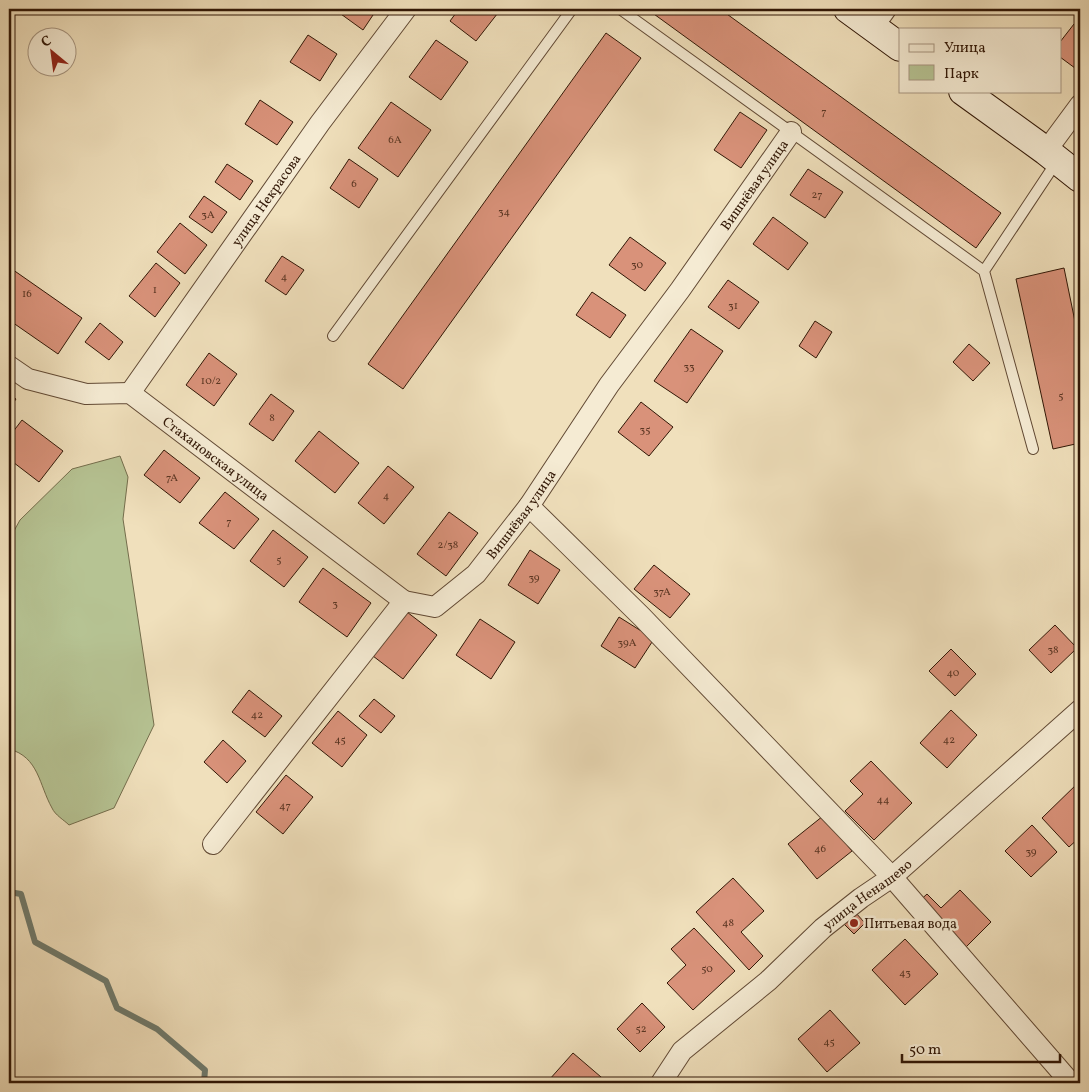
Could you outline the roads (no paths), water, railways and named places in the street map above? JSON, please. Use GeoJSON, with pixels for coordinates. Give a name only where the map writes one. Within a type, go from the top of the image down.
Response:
{"type":"FeatureCollection","features":[{"type":"Feature","properties":{"kind":"street","name":"улица Некрасова"},"geometry":{"type":"LineString","coordinates":[[130,393],[320,123],[406,9]]}},
{"type":"Feature","properties":{"kind":"street"},"geometry":{"type":"LineString","coordinates":[[848,9],[880,18],[899,45]]}},
{"type":"Feature","properties":{"kind":"street"},"geometry":{"type":"LineString","coordinates":[[964,92],[1080,178]]}},
{"type":"Feature","properties":{"kind":"street"},"geometry":{"type":"LineString","coordinates":[[1051,156],[1080,105]]}},
{"type":"Feature","properties":{"kind":"street","name":"Вишнёвая улица"},"geometry":{"type":"LineString","coordinates":[[404,601],[435,608],[476,574],[529,506],[610,385],[680,290],[791,132]]}},
{"type":"Feature","properties":{"kind":"street"},"geometry":{"type":"LineString","coordinates":[[9,366],[28,379],[86,394],[130,393]]}},
{"type":"Feature","properties":{"kind":"street","name":"Стахановская улица"},"geometry":{"type":"LineString","coordinates":[[130,393],[404,601]]}},
{"type":"Feature","properties":{"kind":"street"},"geometry":{"type":"LineString","coordinates":[[529,506],[642,617],[892,877],[1072,1083]]}},
{"type":"Feature","properties":{"kind":"street"},"geometry":{"type":"LineString","coordinates":[[213,844],[404,601]]}},
{"type":"Feature","properties":{"kind":"street","name":"улица Ненашево"},"geometry":{"type":"LineString","coordinates":[[661,1083],[682,1051],[768,981],[823,928],[861,898],[892,877],[1080,710]]}},
{"type":"Feature","properties":{"kind":"lane"},"geometry":{"type":"LineString","coordinates":[[333,336],[572,9]]}},
{"type":"Feature","properties":{"kind":"lane"},"geometry":{"type":"LineString","coordinates":[[620,9],[984,271],[1033,449]]}},
{"type":"Feature","properties":{"kind":"lane"},"geometry":{"type":"LineString","coordinates":[[984,271],[1051,156]]}},
{"type":"Feature","properties":{"kind":"waterway"},"geometry":{"type":"LineString","coordinates":[[9,892],[21,894],[35,942],[106,981],[117,1008],[157,1029],[205,1070],[204,1083]]}},
{"type":"Feature","properties":{"kind":"place","name":"Питьевая вода"},"geometry":{"type":"Point","coordinates":[854,923]}}]}
